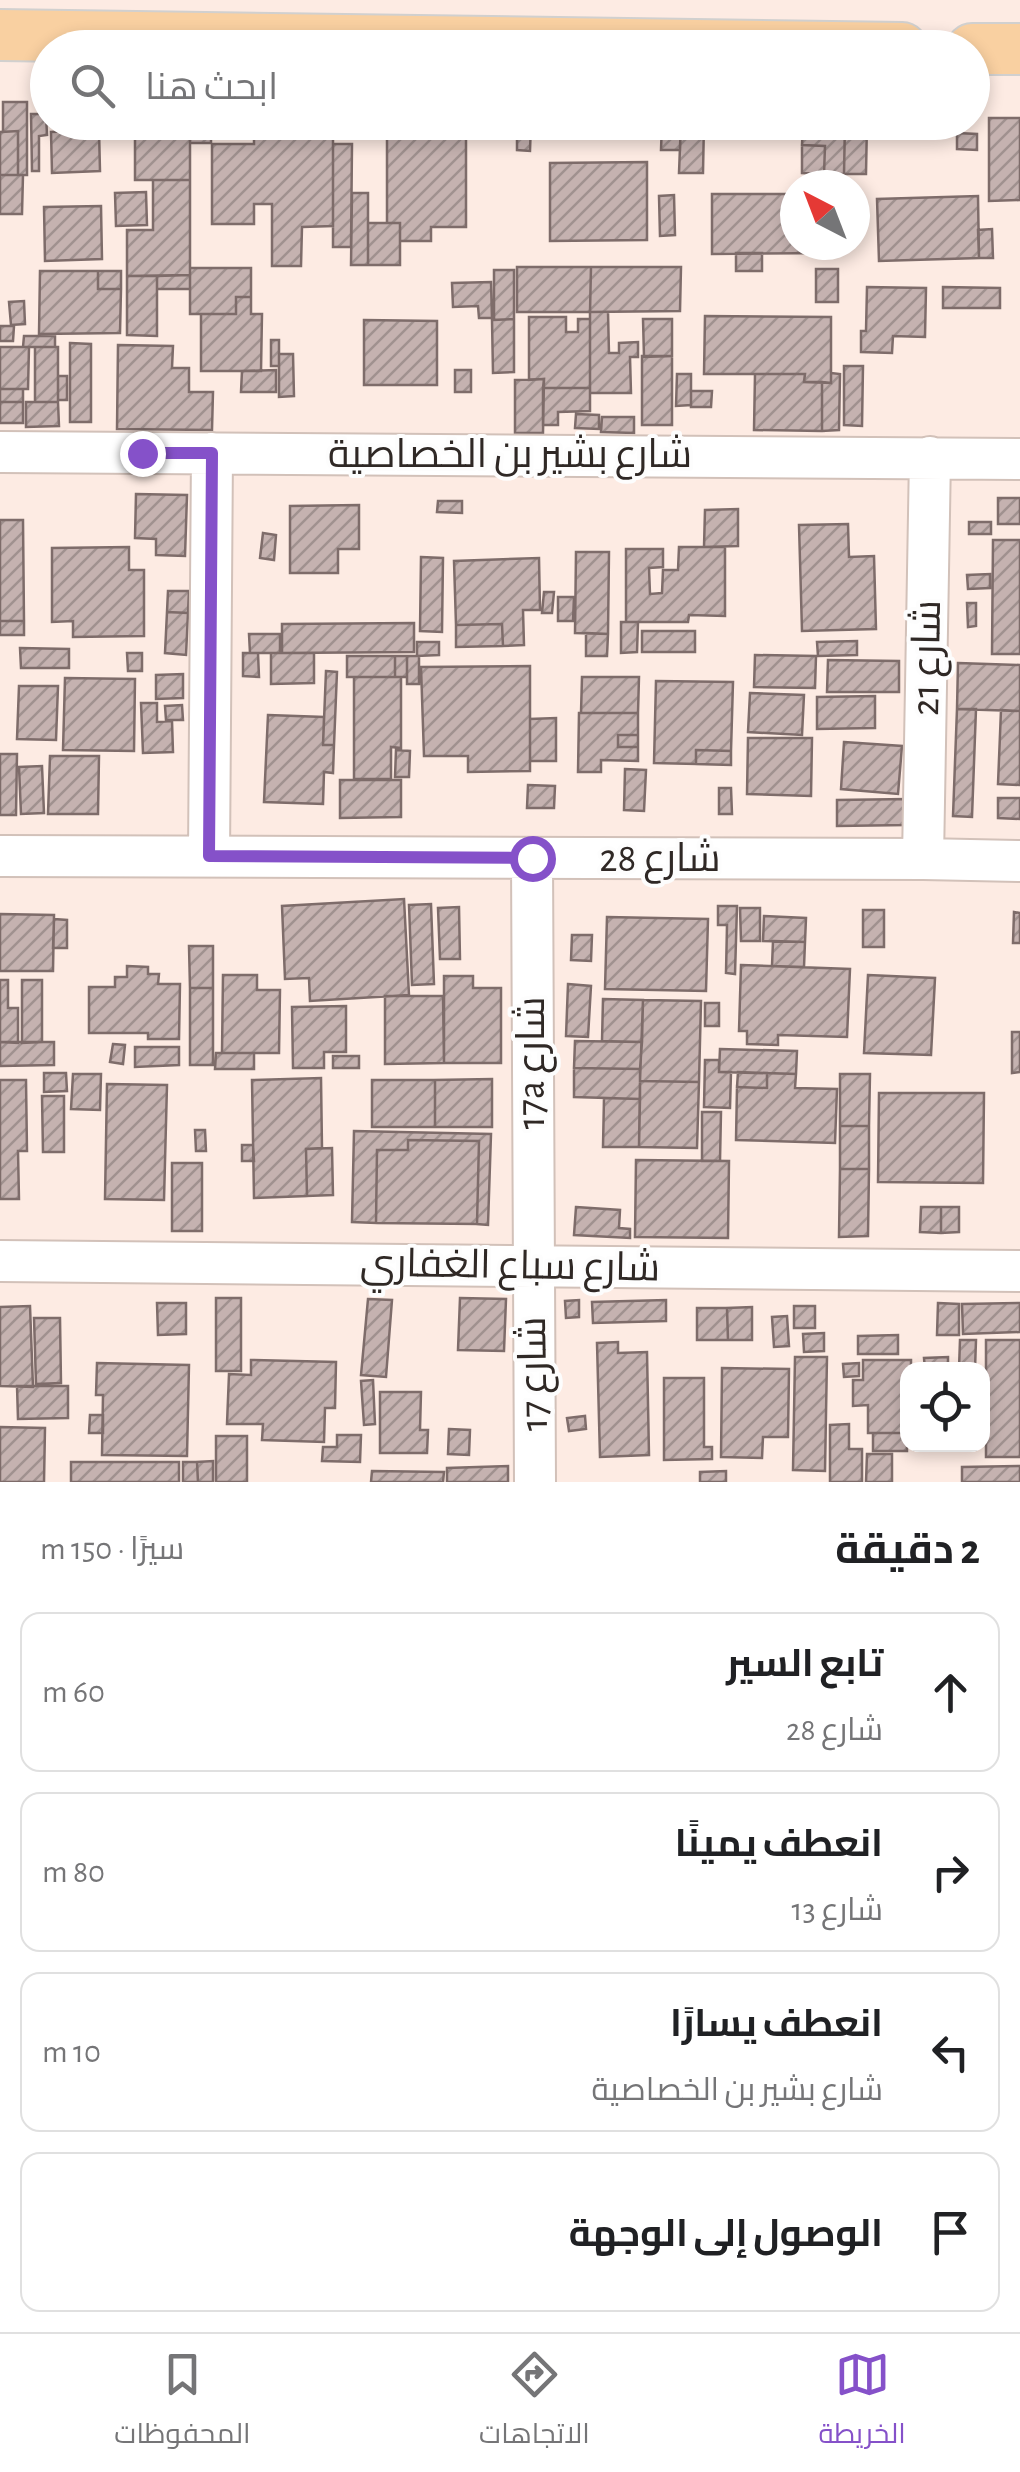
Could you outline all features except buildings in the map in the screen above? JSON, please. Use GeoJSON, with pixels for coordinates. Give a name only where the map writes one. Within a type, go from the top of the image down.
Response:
{"type":"FeatureCollection","features":[{"type":"Feature","properties":{"kind":"main road"},"geometry":{"type":"LineString","coordinates":[[0,35],[30,35]]}},
{"type":"Feature","properties":{"kind":"main road"},"geometry":{"type":"LineString","coordinates":[[990,48],[1020,49]]}},
{"type":"Feature","properties":{"kind":"street","name":"شارع بشير بن الخصاصية"},"geometry":{"type":"LineString","coordinates":[[0,452],[1020,459]]}},
{"type":"Feature","properties":{"kind":"street"},"geometry":{"type":"LineString","coordinates":[[209,856],[212,453]]}},
{"type":"Feature","properties":{"kind":"street","name":"شارع 21"},"geometry":{"type":"LineString","coordinates":[[923,859],[930,457]]}},
{"type":"Feature","properties":{"kind":"street","name":"شارع 28"},"geometry":{"type":"LineString","coordinates":[[0,856],[1020,862]]}},
{"type":"Feature","properties":{"kind":"street","name":"17a شارع"},"geometry":{"type":"LineString","coordinates":[[532,858],[533,1267]]}},
{"type":"Feature","properties":{"kind":"street","name":"شارع سباع الغفاري"},"geometry":{"type":"LineString","coordinates":[[0,1261],[1020,1272]]}},
{"type":"Feature","properties":{"kind":"street","name":"شارع 17"},"geometry":{"type":"LineString","coordinates":[[533,1267],[535,1482]]}},
{"type":"Feature","properties":{"kind":"route"},"geometry":{"type":"LineString","coordinates":[[142,453],[212,453],[209,856],[532,858]]}}]}
